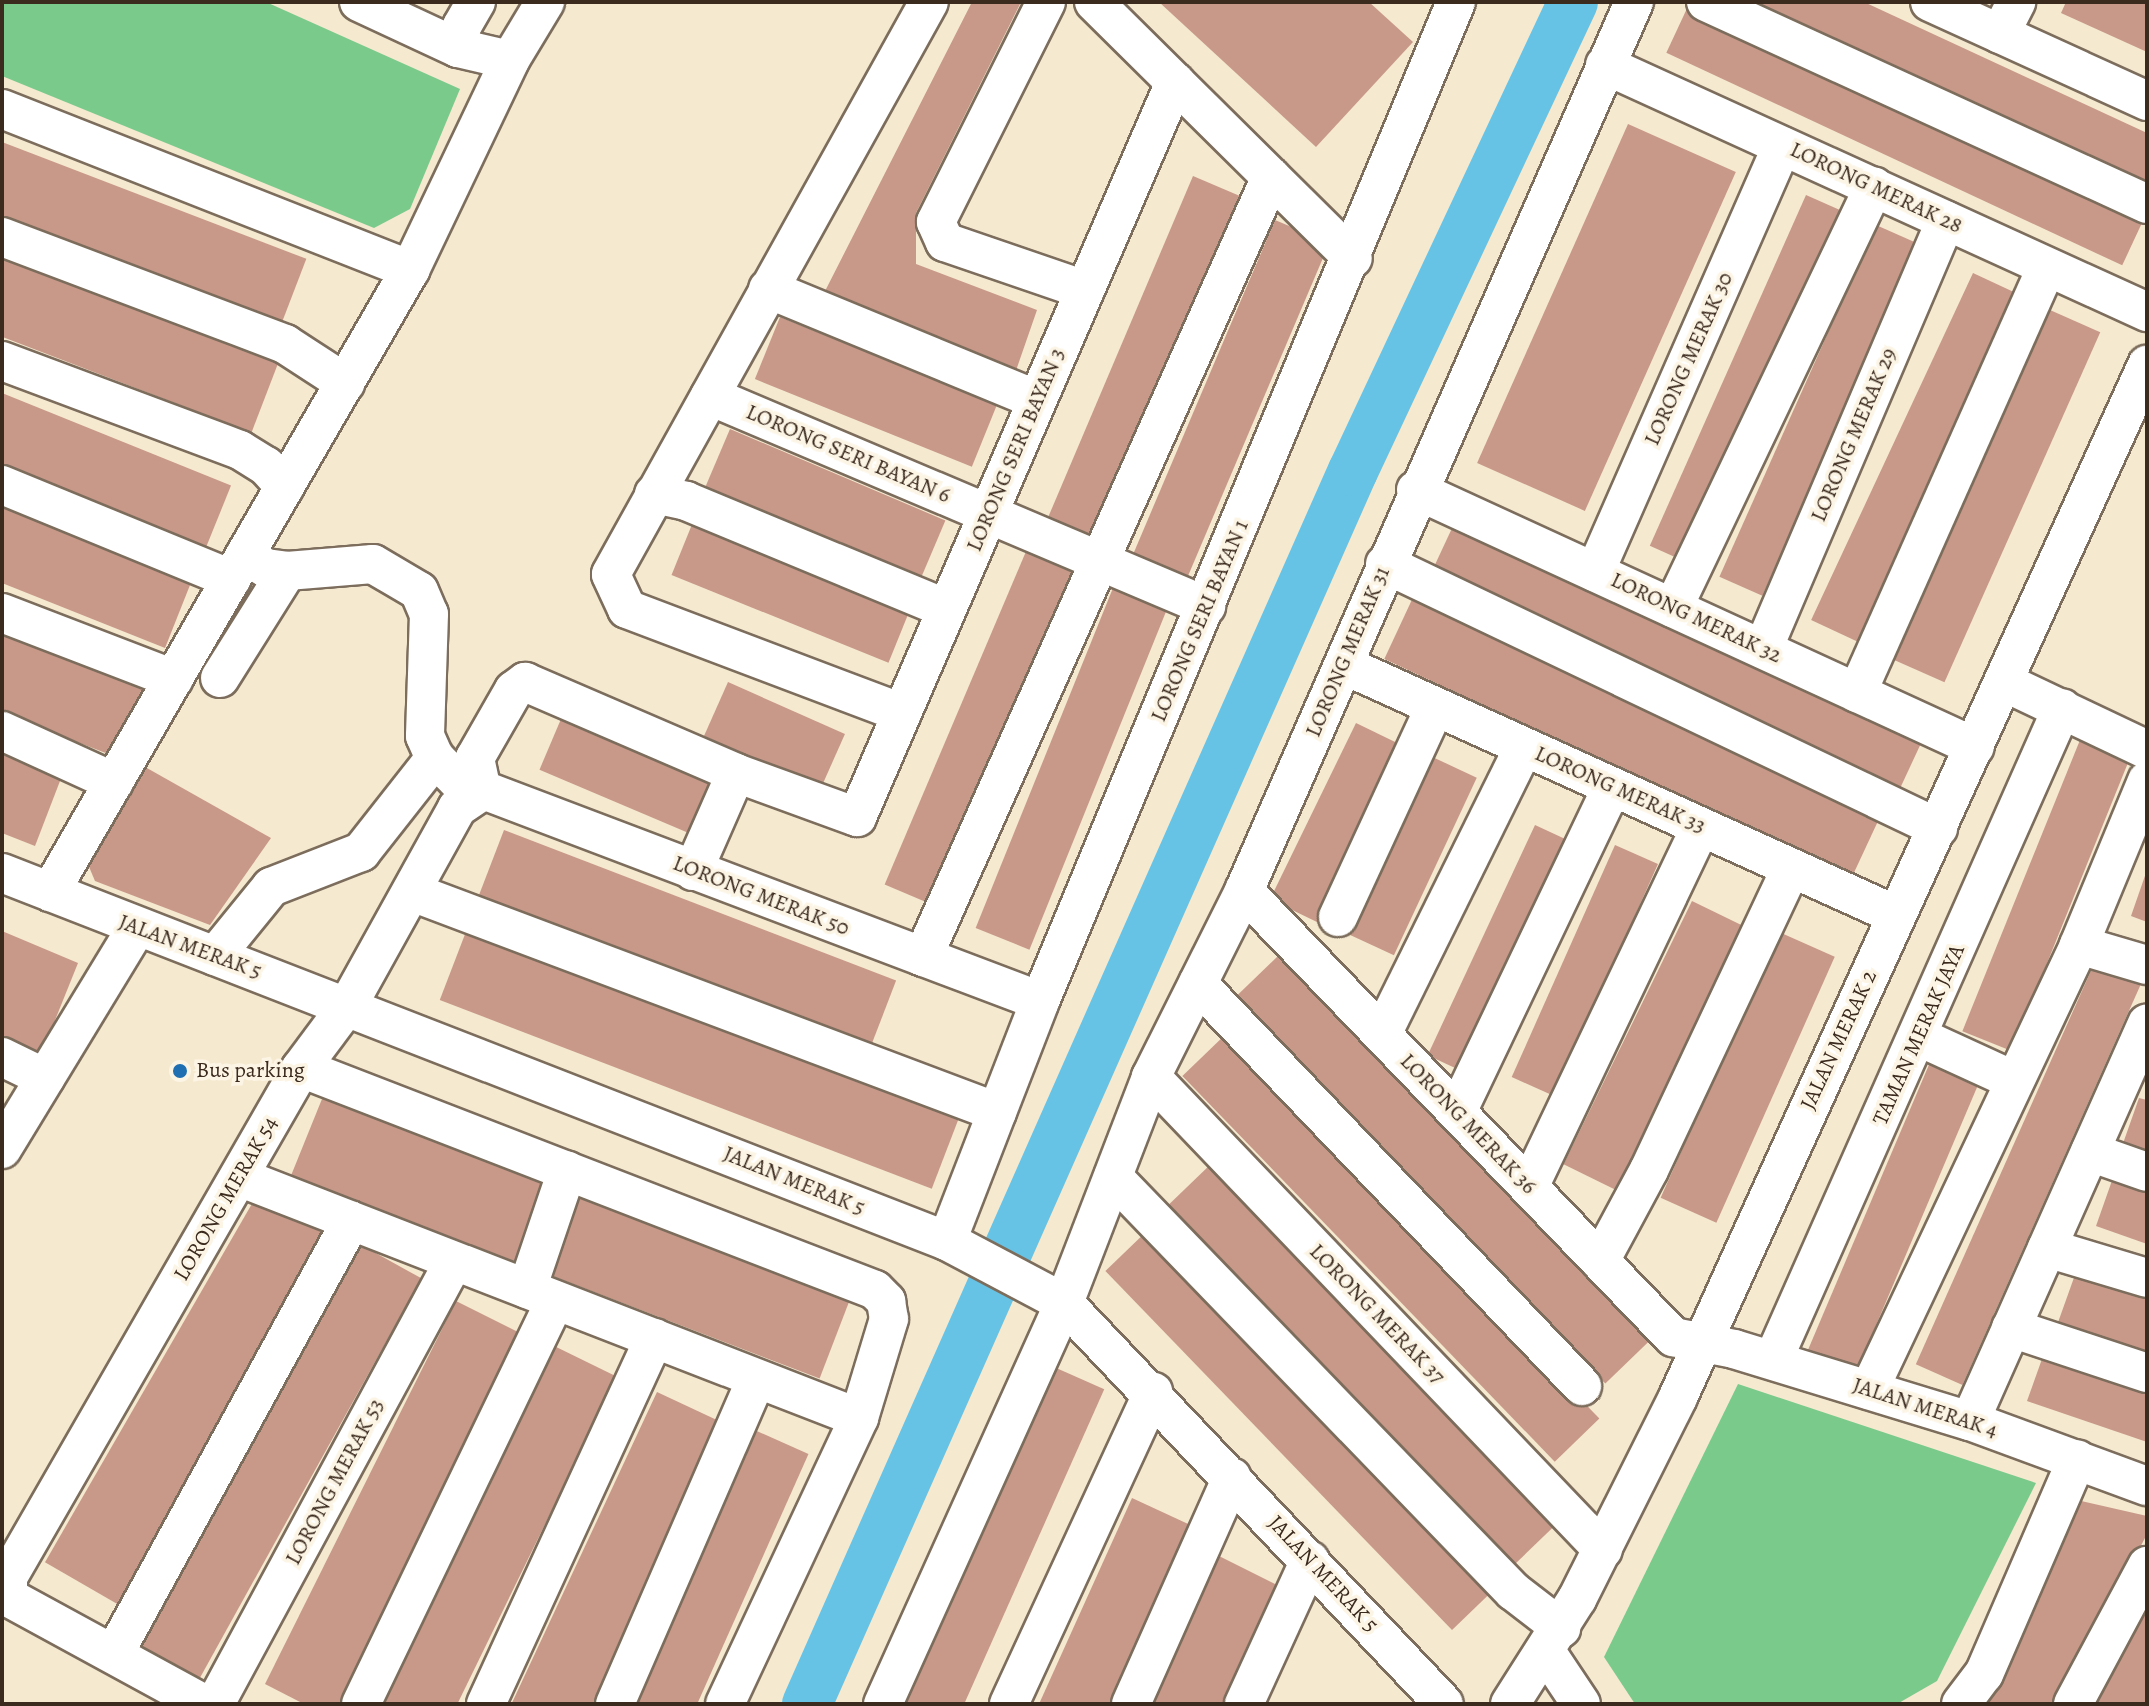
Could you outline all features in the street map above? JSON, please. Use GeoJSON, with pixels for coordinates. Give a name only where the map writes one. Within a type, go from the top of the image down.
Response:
{"type":"FeatureCollection","features":[{"type":"Feature","properties":{"kind":"street"},"geometry":{"type":"LineString","coordinates":[[359,2],[458,48],[510,60]]}},
{"type":"Feature","properties":{"kind":"street"},"geometry":{"type":"LineString","coordinates":[[458,48],[462,26],[476,2]]}},
{"type":"Feature","properties":{"kind":"street"},"geometry":{"type":"LineString","coordinates":[[50,892],[410,270],[510,60],[545,2]]}},
{"type":"Feature","properties":{"kind":"street"},"geometry":{"type":"LineString","coordinates":[[902,713],[627,609],[617,598],[611,574],[929,2]]}},
{"type":"Feature","properties":{"kind":"street"},"geometry":{"type":"LineString","coordinates":[[1046,2],[936,222],[945,242],[1085,290]]}},
{"type":"Feature","properties":{"kind":"street"},"geometry":{"type":"LineString","coordinates":[[1094,2],[1353,258]]}},
{"type":"Feature","properties":{"kind":"street","name":"LORONG MERAK 31"},"geometry":{"type":"LineString","coordinates":[[883,1704],[1064,1303],[1151,1077],[1244,891],[1344,665],[1416,490],[1634,2]]}},
{"type":"Feature","properties":{"kind":"street"},"geometry":{"type":"LineString","coordinates":[[1706,2],[2147,204]]}},
{"type":"Feature","properties":{"kind":"street"},"geometry":{"type":"LineString","coordinates":[[1930,2],[2008,18],[2147,101]]}},
{"type":"Feature","properties":{"kind":"street","name":"LORONG SERI BAYAN 1"},"geometry":{"type":"LineString","coordinates":[[958,1248],[997,1112],[1040,1001],[1353,258],[1445,8]]}},
{"type":"Feature","properties":{"kind":"street","name":"LORONG MERAK 28"},"geometry":{"type":"LineString","coordinates":[[1605,65],[2147,312]]}},
{"type":"Feature","properties":{"kind":"street","name":"LORONG SERI BAYAN 3"},"geometry":{"type":"LineString","coordinates":[[736,773],[857,817],[1175,82]]}},
{"type":"Feature","properties":{"kind":"street"},"geometry":{"type":"LineString","coordinates":[[2,109],[410,270]]}},
{"type":"Feature","properties":{"kind":"street","name":"LORONG MERAK 30"},"geometry":{"type":"LineString","coordinates":[[1595,572],[1782,146]]}},
{"type":"Feature","properties":{"kind":"street"},"geometry":{"type":"LineString","coordinates":[[923,957],[1271,177]]}},
{"type":"Feature","properties":{"kind":"street"},"geometry":{"type":"LineString","coordinates":[[1673,608],[1874,187]]}},
{"type":"Feature","properties":{"kind":"street","name":"LORONG MERAK 29"},"geometry":{"type":"LineString","coordinates":[[1763,649],[1946,220]]}},
{"type":"Feature","properties":{"kind":"street"},"geometry":{"type":"LineString","coordinates":[[2,237],[285,344],[345,383]]}},
{"type":"Feature","properties":{"kind":"street"},"geometry":{"type":"LineString","coordinates":[[1857,693],[2047,267]]}},
{"type":"Feature","properties":{"kind":"street"},"geometry":{"type":"LineString","coordinates":[[768,289],[1037,400]]}},
{"type":"Feature","properties":{"kind":"street"},"geometry":{"type":"LineString","coordinates":[[2,361],[240,450],[266,466],[285,487]]}},
{"type":"Feature","properties":{"kind":"street","name":"JALAN MERAK 2"},"geometry":{"type":"LineString","coordinates":[[1510,1704],[1554,1640],[1603,1550],[1938,828],[2147,365]]}},
{"type":"Feature","properties":{"kind":"street","name":"LORONG SERI BAYAN 6"},"geometry":{"type":"LineString","coordinates":[[710,396],[1206,606]]}},
{"type":"Feature","properties":{"kind":"street"},"geometry":{"type":"LineString","coordinates":[[2,485],[238,567],[287,571],[373,564],[419,591],[429,614],[425,736],[435,758],[361,852],[271,887],[215,956]]}},
{"type":"Feature","properties":{"kind":"street","name":"LORONG MERAK 32"},"geometry":{"type":"LineString","coordinates":[[1416,490],[1975,747]]}},
{"type":"Feature","properties":{"kind":"street"},"geometry":{"type":"LineString","coordinates":[[654,494],[686,501],[947,609]]}},
{"type":"Feature","properties":{"kind":"street"},"geometry":{"type":"LineString","coordinates":[[1385,564],[1938,828]]}},
{"type":"Feature","properties":{"kind":"street"},"geometry":{"type":"LineString","coordinates":[[220,678],[287,571]]}},
{"type":"Feature","properties":{"kind":"street"},"geometry":{"type":"LineString","coordinates":[[2,613],[174,679]]}},
{"type":"Feature","properties":{"kind":"street","name":"LORONG MERAK 33"},"geometry":{"type":"LineString","coordinates":[[1344,665],[1896,915]]}},
{"type":"Feature","properties":{"kind":"street"},"geometry":{"type":"LineString","coordinates":[[482,791],[475,758],[514,690],[525,682],[736,773],[693,871]]}},
{"type":"Feature","properties":{"kind":"street"},"geometry":{"type":"LineString","coordinates":[[2004,682],[2147,750]]}},
{"type":"Feature","properties":{"kind":"street"},"geometry":{"type":"LineString","coordinates":[[1338,917],[1435,707]]}},
{"type":"Feature","properties":{"kind":"street","name":"TAMAN MERAK JAYA"},"geometry":{"type":"LineString","coordinates":[[1773,1360],[1919,1037],[2062,708]]}},
{"type":"Feature","properties":{"kind":"street"},"geometry":{"type":"LineString","coordinates":[[2,731],[114,782]]}},
{"type":"Feature","properties":{"kind":"street"},"geometry":{"type":"LineString","coordinates":[[1382,1034],[1524,747]]}},
{"type":"Feature","properties":{"kind":"street","name":"LORONG MERAK 50"},"geometry":{"type":"LineString","coordinates":[[435,758],[457,780],[482,791],[1040,1001]]}},
{"type":"Feature","properties":{"kind":"street"},"geometry":{"type":"LineString","coordinates":[[1869,1390],[2079,945],[2147,781]]}},
{"type":"Feature","properties":{"kind":"street"},"geometry":{"type":"LineString","coordinates":[[1457,1112],[1612,787]]}},
{"type":"Feature","properties":{"kind":"street","name":"LORONG MERAK 54"},"geometry":{"type":"LineString","coordinates":[[114,1654],[8,1597],[8,1577],[301,1068],[348,1005],[457,808],[482,791]]}},
{"type":"Feature","properties":{"kind":"street"},"geometry":{"type":"LineString","coordinates":[[1529,1187],[1701,827]]}},
{"type":"Feature","properties":{"kind":"street"},"geometry":{"type":"LineString","coordinates":[[1600,1261],[1649,1170],[1791,868]]}},
{"type":"Feature","properties":{"kind":"street","name":"JALAN MERAK 5"},"geometry":{"type":"LineString","coordinates":[[2,873],[136,929],[348,1005],[958,1248],[1064,1303],[1153,1392],[1444,1704]]}},
{"type":"Feature","properties":{"kind":"street","name":"LORONG MERAK 36"},"geometry":{"type":"LineString","coordinates":[[1244,891],[1673,1337],[1700,1344]]}},
{"type":"Feature","properties":{"kind":"street"},"geometry":{"type":"LineString","coordinates":[[412,892],[997,1112]]}},
{"type":"Feature","properties":{"kind":"street"},"geometry":{"type":"LineString","coordinates":[[2,1149],[136,929]]}},
{"type":"Feature","properties":{"kind":"street"},"geometry":{"type":"LineString","coordinates":[[2079,945],[2147,965]]}},
{"type":"Feature","properties":{"kind":"street"},"geometry":{"type":"LineString","coordinates":[[1198,984],[1582,1386]]}},
{"type":"Feature","properties":{"kind":"street"},"geometry":{"type":"LineString","coordinates":[[1970,1421],[2090,1152],[2137,1072],[2147,1024]]}},
{"type":"Feature","properties":{"kind":"street"},"geometry":{"type":"LineString","coordinates":[[1919,1037],[2013,1080]]}},
{"type":"Feature","properties":{"kind":"street"},"geometry":{"type":"LineString","coordinates":[[2,1057],[45,1078]]}},
{"type":"Feature","properties":{"kind":"street"},"geometry":{"type":"LineString","coordinates":[[301,1068],[875,1290],[886,1301],[889,1319],[859,1418],[725,1704]]}},
{"type":"Feature","properties":{"kind":"street","name":"LORONG MERAK 37"},"geometry":{"type":"LineString","coordinates":[[1151,1077],[1603,1550]]}},
{"type":"Feature","properties":{"kind":"street"},"geometry":{"type":"LineString","coordinates":[[2090,1152],[2147,1172]]}},
{"type":"Feature","properties":{"kind":"street"},"geometry":{"type":"LineString","coordinates":[[361,1704],[541,1295],[567,1171]]}},
{"type":"Feature","properties":{"kind":"street"},"geometry":{"type":"LineString","coordinates":[[239,1177],[859,1418]]}},
{"type":"Feature","properties":{"kind":"street"},"geometry":{"type":"LineString","coordinates":[[1113,1177],[1513,1591],[1554,1640],[1581,1704]]}},
{"type":"Feature","properties":{"kind":"street"},"geometry":{"type":"LineString","coordinates":[[204,1704],[114,1654],[351,1221]]}},
{"type":"Feature","properties":{"kind":"street"},"geometry":{"type":"LineString","coordinates":[[2047,1248],[2147,1278]]}},
{"type":"Feature","properties":{"kind":"street","name":"LORONG MERAK 53"},"geometry":{"type":"LineString","coordinates":[[215,1704],[454,1261]]}},
{"type":"Feature","properties":{"kind":"street"},"geometry":{"type":"LineString","coordinates":[[2011,1328],[2147,1373]]}},
{"type":"Feature","properties":{"kind":"street"},"geometry":{"type":"LineString","coordinates":[[486,1704],[654,1338]]}},
{"type":"Feature","properties":{"kind":"street","name":"JALAN MERAK 4"},"geometry":{"type":"LineString","coordinates":[[1700,1344],[1773,1360],[1970,1421],[2147,1486]]}},
{"type":"Feature","properties":{"kind":"street"},"geometry":{"type":"LineString","coordinates":[[615,1704],[756,1379]]}},
{"type":"Feature","properties":{"kind":"street"},"geometry":{"type":"LineString","coordinates":[[1009,1704],[1153,1392]]}},
{"type":"Feature","properties":{"kind":"street"},"geometry":{"type":"LineString","coordinates":[[1961,1704],[1984,1674],[2077,1459]]}},
{"type":"Feature","properties":{"kind":"street"},"geometry":{"type":"LineString","coordinates":[[1131,1704],[1232,1477]]}},
{"type":"Feature","properties":{"kind":"street"},"geometry":{"type":"LineString","coordinates":[[1244,1704],[1310,1560]]}},
{"type":"Feature","properties":{"kind":"street"},"geometry":{"type":"LineString","coordinates":[[2073,1704],[2147,1566]]}},
{"type":"Feature","properties":{"kind":"green space"},"geometry":{"type":"Polygon","coordinates":[[[2,2],[266,2],[460,89],[410,209],[374,228],[2,76],[2,2]]]}},
{"type":"Feature","properties":{"kind":"green space"},"geometry":{"type":"Polygon","coordinates":[[[1738,1384],[2036,1483],[1937,1681],[1897,1704],[1635,1704],[1604,1657],[1738,1384]]]}},
{"type":"Feature","properties":{"kind":"building"},"geometry":{"type":"Polygon","coordinates":[[[972,2],[1021,2],[916,213],[916,264],[1037,310],[1013,379],[821,299],[972,2]]]}},
{"type":"Feature","properties":{"kind":"building"},"geometry":{"type":"Polygon","coordinates":[[[1159,2],[1369,2],[1413,42],[1316,147],[1159,2]]]}},
{"type":"Feature","properties":{"kind":"building"},"geometry":{"type":"Polygon","coordinates":[[[1690,2],[2146,215],[2122,265],[1666,53],[1690,2]]]}},
{"type":"Feature","properties":{"kind":"building"},"geometry":{"type":"Polygon","coordinates":[[[1725,2],[1864,2],[2147,133],[2147,198],[1725,2]]]}},
{"type":"Feature","properties":{"kind":"building"},"geometry":{"type":"Polygon","coordinates":[[[2066,2],[2147,2],[2147,52],[2061,13],[2066,2]]]}},
{"type":"Feature","properties":{"kind":"building"},"geometry":{"type":"Polygon","coordinates":[[[1628,124],[1736,172],[1585,511],[1477,463],[1628,124]]]}},
{"type":"Feature","properties":{"kind":"building"},"geometry":{"type":"Polygon","coordinates":[[[2,142],[306,259],[280,327],[2,220],[2,142]]]}},
{"type":"Feature","properties":{"kind":"building"},"geometry":{"type":"Polygon","coordinates":[[[1193,176],[1246,199],[1101,542],[1047,519],[1193,176]]]}},
{"type":"Feature","properties":{"kind":"building"},"geometry":{"type":"Polygon","coordinates":[[[1806,195],[1849,214],[1693,565],[1650,546],[1806,195]]]}},
{"type":"Feature","properties":{"kind":"building"},"geometry":{"type":"Polygon","coordinates":[[[1275,220],[1329,243],[1184,585],[1130,562],[1275,220]]]}},
{"type":"Feature","properties":{"kind":"building"},"geometry":{"type":"Polygon","coordinates":[[[1876,225],[1919,244],[1762,596],[1719,577],[1876,225]]]}},
{"type":"Feature","properties":{"kind":"building"},"geometry":{"type":"Polygon","coordinates":[[[2,251],[280,358],[252,432],[2,337],[2,251]]]}},
{"type":"Feature","properties":{"kind":"building"},"geometry":{"type":"Polygon","coordinates":[[[1973,273],[2023,296],[1861,643],[1811,620],[1973,273]]]}},
{"type":"Feature","properties":{"kind":"building"},"geometry":{"type":"Polygon","coordinates":[[[2050,310],[2100,332],[1944,682],[1894,660],[2050,310]]]}},
{"type":"Feature","properties":{"kind":"building"},"geometry":{"type":"Polygon","coordinates":[[[780,317],[997,405],[972,467],[755,379],[780,317]]]}},
{"type":"Feature","properties":{"kind":"building"},"geometry":{"type":"Polygon","coordinates":[[[2,393],[231,486],[202,558],[2,477],[2,393]]]}},
{"type":"Feature","properties":{"kind":"building"},"geometry":{"type":"Polygon","coordinates":[[[730,429],[945,520],[919,583],[703,492],[730,429]]]}},
{"type":"Feature","properties":{"kind":"building"},"geometry":{"type":"Polygon","coordinates":[[[2,498],[194,575],[165,648],[2,583],[2,498]]]}},
{"type":"Feature","properties":{"kind":"building"},"geometry":{"type":"Polygon","coordinates":[[[1460,511],[1928,729],[1896,798],[1428,580],[1460,511]]]}},
{"type":"Feature","properties":{"kind":"building"},"geometry":{"type":"Polygon","coordinates":[[[697,512],[914,600],[888,663],[672,575],[697,512]]]}},
{"type":"Feature","properties":{"kind":"building"},"geometry":{"type":"Polygon","coordinates":[[[1030,542],[1082,564],[937,907],[885,884],[1030,542]]]}},
{"type":"Feature","properties":{"kind":"building"},"geometry":{"type":"Polygon","coordinates":[[[1115,583],[1169,605],[1029,950],[976,928],[1115,583]]]}},
{"type":"Feature","properties":{"kind":"building"},"geometry":{"type":"Polygon","coordinates":[[[1416,591],[1884,809],[1852,877],[1384,659],[1416,591]]]}},
{"type":"Feature","properties":{"kind":"building"},"geometry":{"type":"Polygon","coordinates":[[[2,628],[144,683],[116,757],[2,713],[2,628]]]}},
{"type":"Feature","properties":{"kind":"building"},"geometry":{"type":"Polygon","coordinates":[[[728,682],[845,734],[821,788],[704,736],[728,682]]]}},
{"type":"Feature","properties":{"kind":"building"},"geometry":{"type":"Polygon","coordinates":[[[561,719],[710,782],[689,833],[540,770],[561,719]]]}},
{"type":"Feature","properties":{"kind":"building"},"geometry":{"type":"Polygon","coordinates":[[[1356,723],[1405,747],[1320,923],[1270,899],[1356,723]]]}},
{"type":"Feature","properties":{"kind":"building"},"geometry":{"type":"Polygon","coordinates":[[[2080,740],[2129,760],[2012,1051],[1962,1031],[2080,740]]]}},
{"type":"Feature","properties":{"kind":"building"},"geometry":{"type":"Polygon","coordinates":[[[2,743],[65,768],[35,846],[2,833],[2,743]]]}},
{"type":"Feature","properties":{"kind":"building"},"geometry":{"type":"Polygon","coordinates":[[[1426,754],[1477,778],[1394,955],[1343,932],[1426,754]]]}},
{"type":"Feature","properties":{"kind":"building"},"geometry":{"type":"Polygon","coordinates":[[[138,763],[271,838],[210,925],[95,881],[84,855],[138,763]]]}},
{"type":"Feature","properties":{"kind":"building"},"geometry":{"type":"Polygon","coordinates":[[[1535,825],[1578,845],[1470,1075],[1428,1055],[1535,825]]]}},
{"type":"Feature","properties":{"kind":"building"},"geometry":{"type":"Polygon","coordinates":[[[504,830],[896,981],[868,1053],[476,903],[504,830]]]}},
{"type":"Feature","properties":{"kind":"building"},"geometry":{"type":"Polygon","coordinates":[[[1615,845],[1658,864],[1555,1096],[1512,1077],[1615,845]]]}},
{"type":"Feature","properties":{"kind":"building"},"geometry":{"type":"Polygon","coordinates":[[[2147,870],[2147,922],[2131,916],[2147,870]]]}},
{"type":"Feature","properties":{"kind":"building"},"geometry":{"type":"Polygon","coordinates":[[[1692,901],[1746,927],[1617,1191],[1564,1164],[1692,901]]]}},
{"type":"Feature","properties":{"kind":"building"},"geometry":{"type":"Polygon","coordinates":[[[467,929],[959,1118],[932,1189],[440,1000],[467,929]]]}},
{"type":"Feature","properties":{"kind":"building"},"geometry":{"type":"Polygon","coordinates":[[[2,931],[78,963],[41,1055],[2,1039],[2,931]]]}},
{"type":"Feature","properties":{"kind":"building"},"geometry":{"type":"Polygon","coordinates":[[[1779,932],[1835,957],[1716,1223],[1661,1198],[1779,932]]]}},
{"type":"Feature","properties":{"kind":"building"},"geometry":{"type":"Polygon","coordinates":[[[1279,955],[1651,1340],[1605,1384],[1234,999],[1279,955]]]}},
{"type":"Feature","properties":{"kind":"building"},"geometry":{"type":"Polygon","coordinates":[[[2094,964],[2141,985],[1962,1385],[1916,1364],[2094,964]]]}},
{"type":"Feature","properties":{"kind":"building"},"geometry":{"type":"Polygon","coordinates":[[[1227,1033],[1599,1419],[1555,1462],[1182,1076],[1227,1033]]]}},
{"type":"Feature","properties":{"kind":"building"},"geometry":{"type":"Polygon","coordinates":[[[1931,1060],[1980,1081],[1856,1372],[1808,1351],[1931,1060]]]}},
{"type":"Feature","properties":{"kind":"building"},"geometry":{"type":"Polygon","coordinates":[[[324,1094],[554,1187],[519,1272],[290,1179],[324,1094]]]}},
{"type":"Feature","properties":{"kind":"building"},"geometry":{"type":"Polygon","coordinates":[[[2139,1098],[2147,1100],[2147,1161],[2120,1152],[2139,1098]]]}},
{"type":"Feature","properties":{"kind":"building"},"geometry":{"type":"Polygon","coordinates":[[[1213,1162],[1560,1521],[1515,1564],[1168,1205],[1213,1162]]]}},
{"type":"Feature","properties":{"kind":"building"},"geometry":{"type":"Polygon","coordinates":[[[2115,1172],[2147,1183],[2147,1244],[2096,1226],[2115,1172]]]}},
{"type":"Feature","properties":{"kind":"building"},"geometry":{"type":"Polygon","coordinates":[[[257,1195],[331,1238],[119,1605],[45,1562],[257,1195]]]}},
{"type":"Feature","properties":{"kind":"building"},"geometry":{"type":"Polygon","coordinates":[[[573,1195],[849,1301],[820,1379],[543,1272],[573,1195]]]}},
{"type":"Feature","properties":{"kind":"building"},"geometry":{"type":"Polygon","coordinates":[[[1150,1228],[1497,1587],[1452,1630],[1105,1271],[1150,1228]]]}},
{"type":"Feature","properties":{"kind":"building"},"geometry":{"type":"Polygon","coordinates":[[[354,1241],[421,1278],[199,1679],[132,1642],[354,1241]]]}},
{"type":"Feature","properties":{"kind":"building"},"geometry":{"type":"Polygon","coordinates":[[[2076,1272],[2147,1299],[2147,1360],[2056,1328],[2076,1272]]]}},
{"type":"Feature","properties":{"kind":"building"},"geometry":{"type":"Polygon","coordinates":[[[456,1301],[528,1337],[345,1704],[304,1704],[265,1684],[456,1301]]]}},
{"type":"Feature","properties":{"kind":"building"},"geometry":{"type":"Polygon","coordinates":[[[546,1342],[617,1377],[457,1704],[370,1703],[546,1342]]]}},
{"type":"Feature","properties":{"kind":"building"},"geometry":{"type":"Polygon","coordinates":[[[2047,1345],[2147,1382],[2147,1442],[2027,1401],[2047,1345]]]}},
{"type":"Feature","properties":{"kind":"building"},"geometry":{"type":"Polygon","coordinates":[[[1054,1367],[1104,1389],[964,1704],[904,1704],[1054,1367]]]}},
{"type":"Feature","properties":{"kind":"building"},"geometry":{"type":"Polygon","coordinates":[[[657,1392],[729,1425],[599,1704],[512,1703],[657,1392]]]}},
{"type":"Feature","properties":{"kind":"building"},"geometry":{"type":"Polygon","coordinates":[[[750,1428],[808,1454],[697,1704],[628,1703],[750,1428]]]}},
{"type":"Feature","properties":{"kind":"building"},"geometry":{"type":"Polygon","coordinates":[[[1132,1498],[1199,1529],[1119,1704],[1039,1704],[1132,1498]]]}},
{"type":"Feature","properties":{"kind":"building"},"geometry":{"type":"Polygon","coordinates":[[[2068,1498],[2147,1516],[2147,1534],[2059,1704],[1984,1704],[2068,1498]]]}},
{"type":"Feature","properties":{"kind":"building"},"geometry":{"type":"Polygon","coordinates":[[[1209,1551],[1277,1585],[1222,1704],[1141,1704],[1209,1551]]]}},
{"type":"Feature","properties":{"kind":"building"},"geometry":{"type":"Polygon","coordinates":[[[2147,1595],[2147,1704],[2089,1704],[2147,1595]]]}},
{"type":"Feature","properties":{"kind":"waterway"},"geometry":{"type":"LineString","coordinates":[[807,1704],[1353,471],[1573,2]]}},
{"type":"Feature","properties":{"kind":"place","name":"Bus parking"},"geometry":{"type":"Point","coordinates":[180,1071]}}]}
